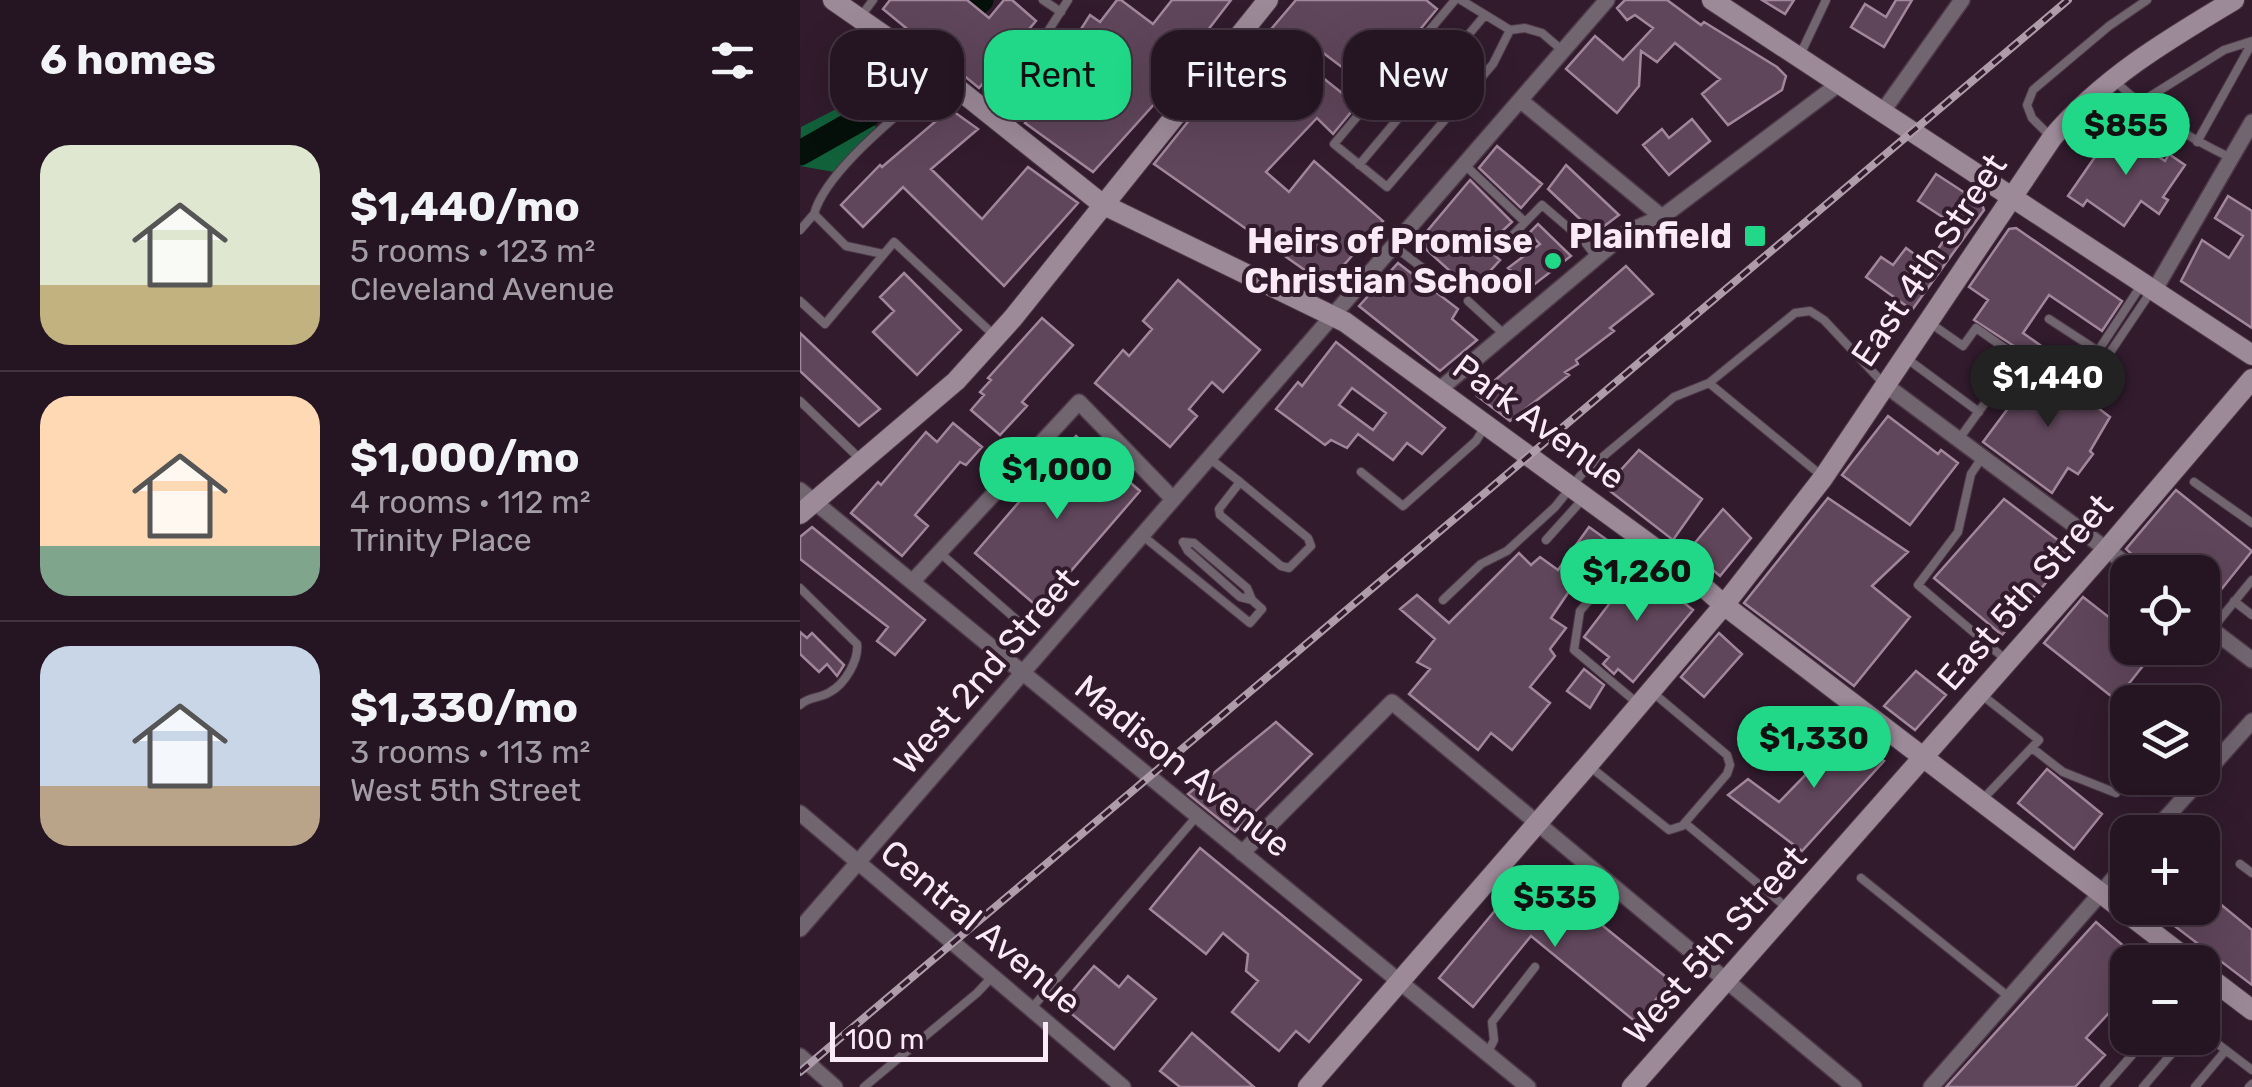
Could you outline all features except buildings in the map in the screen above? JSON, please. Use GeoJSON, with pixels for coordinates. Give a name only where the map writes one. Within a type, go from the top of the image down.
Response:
{"type":"FeatureCollection","features":[{"type":"Feature","properties":{"kind":"main road","name":"Park Avenue"},"geometry":{"type":"LineString","coordinates":[[834,0],[876,30]]}},
{"type":"Feature","properties":{"kind":"main road"},"geometry":{"type":"LineString","coordinates":[[805,502],[862,462],[956,381],[996,337],[1268,0]]}},
{"type":"Feature","properties":{"kind":"main road"},"geometry":{"type":"LineString","coordinates":[[1712,0],[2252,355]]}},
{"type":"Feature","properties":{"kind":"main road","name":"East 4th Street"},"geometry":{"type":"LineString","coordinates":[[1308,1087],[1724,605],[1824,478],[2052,138],[2078,108],[2146,52],[2234,0]]}},
{"type":"Feature","properties":{"kind":"main road","name":"Park Avenue"},"geometry":{"type":"LineString","coordinates":[[964,94],[984,110]]}},
{"type":"Feature","properties":{"kind":"main road","name":"Park Avenue"},"geometry":{"type":"LineString","coordinates":[[997,120],[1102,204],[1335,317],[1440,389],[1642,538],[2166,945]]}},
{"type":"Feature","properties":{"kind":"main road","name":"East 5th Street"},"geometry":{"type":"LineString","coordinates":[[1925,756],[2252,379]]}},
{"type":"Feature","properties":{"kind":"main road","name":"West 5th Street"},"geometry":{"type":"LineString","coordinates":[[1632,1087],[1925,756]]}},
{"type":"Feature","properties":{"kind":"main road"},"geometry":{"type":"LineString","coordinates":[[2220,986],[2252,1010]]}},
{"type":"Feature","properties":{"kind":"street","name":"West 2nd Street"},"geometry":{"type":"LineString","coordinates":[[803,920],[1024,674],[1607,0]]}},
{"type":"Feature","properties":{"kind":"street"},"geometry":{"type":"LineString","coordinates":[[1883,111],[1962,0]]}},
{"type":"Feature","properties":{"kind":"street"},"geometry":{"type":"LineString","coordinates":[[1440,389],[1627,232],[1662,217],[1840,83]]}},
{"type":"Feature","properties":{"kind":"street"},"geometry":{"type":"LineString","coordinates":[[1520,100],[1662,217]]}},
{"type":"Feature","properties":{"kind":"street"},"geometry":{"type":"LineString","coordinates":[[2150,288],[2252,122]]}},
{"type":"Feature","properties":{"kind":"street"},"geometry":{"type":"LineString","coordinates":[[1884,384],[2114,555]]}},
{"type":"Feature","properties":{"kind":"street"},"geometry":{"type":"LineString","coordinates":[[912,582],[1079,402],[1173,498]]}},
{"type":"Feature","properties":{"kind":"street","name":"Madison Avenue"},"geometry":{"type":"LineString","coordinates":[[805,502],[912,582],[1528,1087]]}},
{"type":"Feature","properties":{"kind":"street"},"geometry":{"type":"LineString","coordinates":[[2220,635],[2252,660]]}},
{"type":"Feature","properties":{"kind":"street"},"geometry":{"type":"LineString","coordinates":[[1242,853],[1392,702],[1854,1087]]}},
{"type":"Feature","properties":{"kind":"street"},"geometry":{"type":"LineString","coordinates":[[2220,757],[2252,721]]}},
{"type":"Feature","properties":{"kind":"street"},"geometry":{"type":"LineString","coordinates":[[2168,815],[2186,795]]}},
{"type":"Feature","properties":{"kind":"street","name":"Central Avenue"},"geometry":{"type":"LineString","coordinates":[[800,813],[1113,1084]]}},
{"type":"Feature","properties":{"kind":"street"},"geometry":{"type":"LineString","coordinates":[[1931,1087],[2110,882]]}},
{"type":"Feature","properties":{"kind":"street"},"geometry":{"type":"LineString","coordinates":[[800,1056],[835,1087]]}},
{"type":"Feature","properties":{"kind":"lane"},"geometry":{"type":"LineString","coordinates":[[859,18],[873,0]]}},
{"type":"Feature","properties":{"kind":"lane"},"geometry":{"type":"LineString","coordinates":[[1043,0],[1061,12]]}},
{"type":"Feature","properties":{"kind":"lane"},"geometry":{"type":"LineString","coordinates":[[1049,30],[1068,0]]}},
{"type":"Feature","properties":{"kind":"lane"},"geometry":{"type":"LineString","coordinates":[[1510,30],[1493,64],[1387,187],[1334,144],[1458,0],[1510,30],[1525,28],[1542,33],[1562,52]]}},
{"type":"Feature","properties":{"kind":"lane"},"geometry":{"type":"LineString","coordinates":[[1799,56],[1826,0]]}},
{"type":"Feature","properties":{"kind":"lane"},"geometry":{"type":"LineString","coordinates":[[2052,138],[2032,118],[2027,105],[2033,90],[2109,26],[2147,0]]}},
{"type":"Feature","properties":{"kind":"lane"},"geometry":{"type":"LineString","coordinates":[[1359,165],[1485,15]]}},
{"type":"Feature","properties":{"kind":"lane"},"geometry":{"type":"LineString","coordinates":[[2138,104],[2224,50],[2252,42]]}},
{"type":"Feature","properties":{"kind":"lane"},"geometry":{"type":"LineString","coordinates":[[2197,142],[2252,42]]}},
{"type":"Feature","properties":{"kind":"lane"},"geometry":{"type":"LineString","coordinates":[[2112,78],[2138,104],[2197,142],[2231,158]]}},
{"type":"Feature","properties":{"kind":"lane"},"geometry":{"type":"LineString","coordinates":[[800,230],[814,214],[820,194],[892,120]]}},
{"type":"Feature","properties":{"kind":"lane"},"geometry":{"type":"LineString","coordinates":[[1465,165],[1525,222]]}},
{"type":"Feature","properties":{"kind":"lane"},"geometry":{"type":"LineString","coordinates":[[1502,245],[1542,204],[1597,258]]}},
{"type":"Feature","properties":{"kind":"lane"},"geometry":{"type":"LineString","coordinates":[[814,214],[846,246],[883,254]]}},
{"type":"Feature","properties":{"kind":"lane"},"geometry":{"type":"LineString","coordinates":[[800,301],[825,324],[894,242],[996,337]]}},
{"type":"Feature","properties":{"kind":"lane"},"geometry":{"type":"LineString","coordinates":[[1395,247],[1440,282]]}},
{"type":"Feature","properties":{"kind":"lane"},"geometry":{"type":"LineString","coordinates":[[2049,319],[2098,351],[2150,288]]}},
{"type":"Feature","properties":{"kind":"lane"},"geometry":{"type":"LineString","coordinates":[[2111,352],[2150,288]]}},
{"type":"Feature","properties":{"kind":"lane"},"geometry":{"type":"LineString","coordinates":[[1468,301],[1505,334]]}},
{"type":"Feature","properties":{"kind":"lane"},"geometry":{"type":"LineString","coordinates":[[1546,540],[1579,492],[1581,475],[1674,397],[1709,384],[1795,313],[1810,312],[1824,320],[1884,384]]}},
{"type":"Feature","properties":{"kind":"lane"},"geometry":{"type":"LineString","coordinates":[[1927,320],[1963,346],[1976,328],[2013,354]]}},
{"type":"Feature","properties":{"kind":"lane"},"geometry":{"type":"LineString","coordinates":[[1903,356],[1979,412]]}},
{"type":"Feature","properties":{"kind":"lane"},"geometry":{"type":"LineString","coordinates":[[1959,439],[2014,364]]}},
{"type":"Feature","properties":{"kind":"lane"},"geometry":{"type":"LineString","coordinates":[[1709,384],[1824,478]]}},
{"type":"Feature","properties":{"kind":"lane"},"geometry":{"type":"LineString","coordinates":[[800,401],[862,462]]}},
{"type":"Feature","properties":{"kind":"lane"},"geometry":{"type":"LineString","coordinates":[[1360,472],[1403,506],[1476,440],[1487,424]]}},
{"type":"Feature","properties":{"kind":"lane"},"geometry":{"type":"LineString","coordinates":[[1982,456],[1971,474],[1958,532],[1918,585],[2008,661]]}},
{"type":"Feature","properties":{"kind":"lane"},"geometry":{"type":"LineString","coordinates":[[1210,458],[1240,482],[1308,538],[1311,546],[1288,568],[1220,516],[1219,510],[1240,482]]}},
{"type":"Feature","properties":{"kind":"lane"},"geometry":{"type":"LineString","coordinates":[[2194,482],[2252,523]]}},
{"type":"Feature","properties":{"kind":"lane"},"geometry":{"type":"LineString","coordinates":[[1443,600],[1481,564],[1507,551],[1579,492]]}},
{"type":"Feature","properties":{"kind":"lane"},"geometry":{"type":"LineString","coordinates":[[1143,536],[1250,623],[1262,608],[1240,596],[1188,551],[1183,542],[1171,558]]}},
{"type":"Feature","properties":{"kind":"lane"},"geometry":{"type":"LineString","coordinates":[[1588,765],[1670,830],[1685,823],[1727,774],[1729,759],[1574,650],[1580,612],[1642,538]]}},
{"type":"Feature","properties":{"kind":"lane"},"geometry":{"type":"LineString","coordinates":[[939,552],[1018,620]]}},
{"type":"Feature","properties":{"kind":"lane"},"geometry":{"type":"LineString","coordinates":[[2220,613],[2252,580]]}},
{"type":"Feature","properties":{"kind":"lane"},"geometry":{"type":"LineString","coordinates":[[800,588],[857,644],[858,650],[850,671],[838,686],[829,693],[807,698],[800,705]]}},
{"type":"Feature","properties":{"kind":"lane"},"geometry":{"type":"LineString","coordinates":[[2234,601],[2252,614]]}},
{"type":"Feature","properties":{"kind":"lane"},"geometry":{"type":"LineString","coordinates":[[1980,694],[2039,740],[1982,800]]}},
{"type":"Feature","properties":{"kind":"lane"},"geometry":{"type":"LineString","coordinates":[[2032,748],[2064,772],[2110,791]]}},
{"type":"Feature","properties":{"kind":"lane"},"geometry":{"type":"LineString","coordinates":[[1031,1010],[1197,816]]}},
{"type":"Feature","properties":{"kind":"lane"},"geometry":{"type":"LineString","coordinates":[[1685,823],[1790,910]]}},
{"type":"Feature","properties":{"kind":"lane"},"geometry":{"type":"LineString","coordinates":[[2240,864],[2252,873]]}},
{"type":"Feature","properties":{"kind":"lane"},"geometry":{"type":"LineString","coordinates":[[1860,878],[2009,998]]}},
{"type":"Feature","properties":{"kind":"lane"},"geometry":{"type":"LineString","coordinates":[[1488,1054],[1494,1040],[1492,1022],[1535,967]]}},
{"type":"Feature","properties":{"kind":"lane"},"geometry":{"type":"LineString","coordinates":[[864,1087],[992,977]]}},
{"type":"Feature","properties":{"kind":"lane"},"geometry":{"type":"LineString","coordinates":[[2220,1046],[2252,1070]]}},
{"type":"Feature","properties":{"kind":"lane"},"geometry":{"type":"LineString","coordinates":[[2195,1087],[2226,1050]]}},
{"type":"Feature","properties":{"kind":"lane"},"geometry":{"type":"LineString","coordinates":[[2104,1087],[2132,1055]]}},
{"type":"Feature","properties":{"kind":"lane"},"geometry":{"type":"LineString","coordinates":[[2143,1087],[2170,1055]]}},
{"type":"Feature","properties":{"kind":"green space"},"geometry":{"type":"Polygon","coordinates":[[[830,112],[830,120],[870,120],[876,127],[834,172],[800,166],[801,127],[830,112]]]}},
{"type":"Feature","properties":{"kind":"waterway"},"geometry":{"type":"LineString","coordinates":[[800,153],[858,120]]}},
{"type":"Feature","properties":{"kind":"railway"},"geometry":{"type":"LineString","coordinates":[[800,1072],[2068,0]]}},
{"type":"Feature","properties":{"kind":"place","name":"Plainfield"},"geometry":{"type":"Point","coordinates":[1755,236]}},
{"type":"Feature","properties":{"kind":"place","name":"Heirs of Promise Christian School"},"geometry":{"type":"Point","coordinates":[1553,261]}}]}
